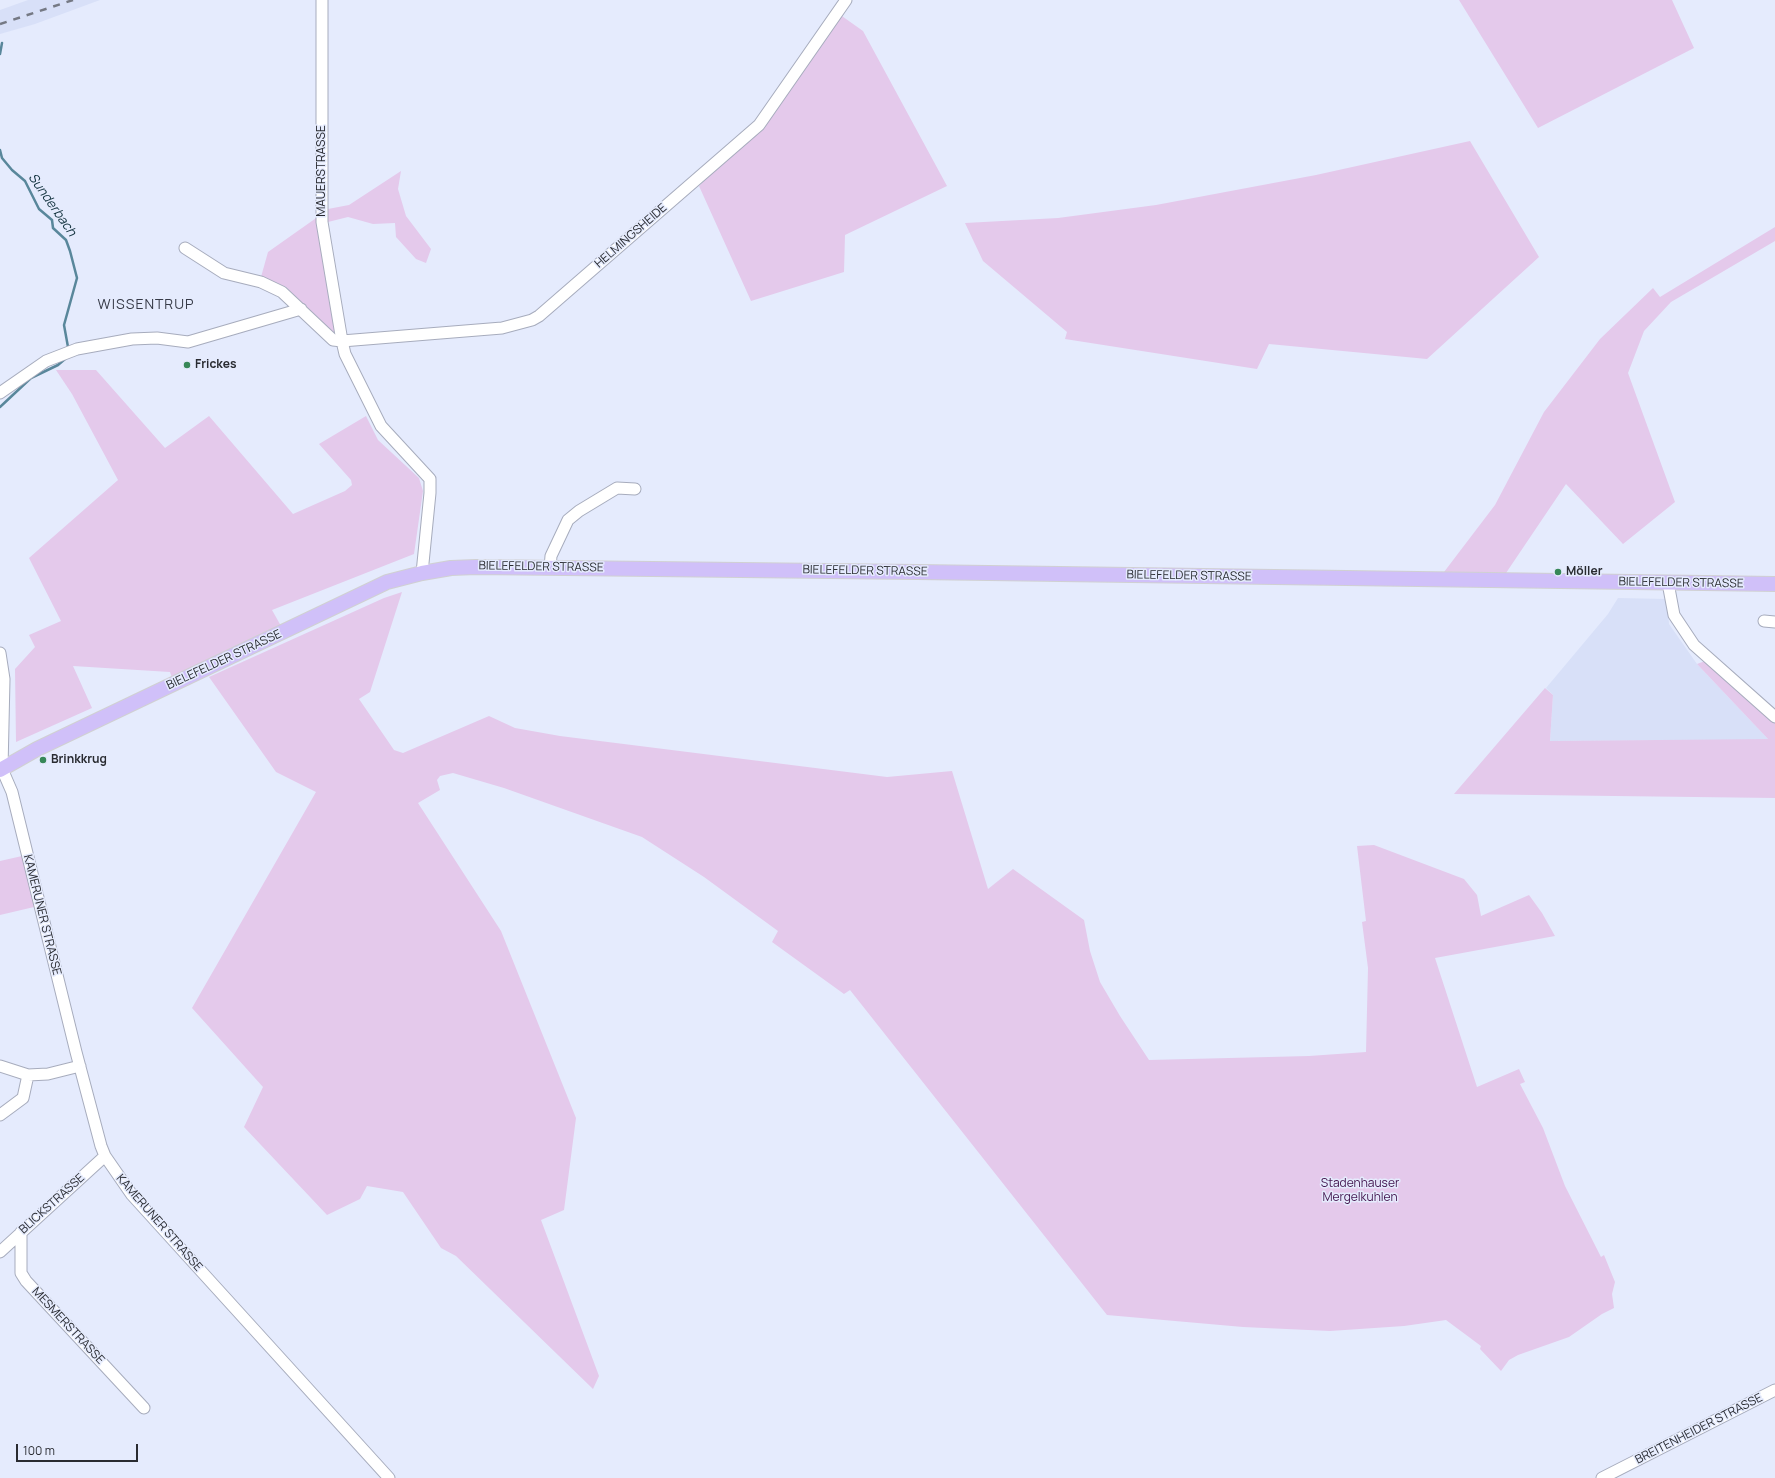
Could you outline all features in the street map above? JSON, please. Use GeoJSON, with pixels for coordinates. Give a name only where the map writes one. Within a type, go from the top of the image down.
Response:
{"type":"FeatureCollection","features":[{"type":"Feature","properties":{"kind":"main road","name":"BIELEFELDER STRASSE"},"geometry":{"type":"LineString","coordinates":[[1,770],[37,749],[387,582],[422,573],[451,568],[476,567],[1775,584]]}},
{"type":"Feature","properties":{"kind":"street","name":"MAUERSTRASSE"},"geometry":{"type":"LineString","coordinates":[[322,0],[322,222],[342,341],[345,354],[382,426],[430,479],[422,573]]}},
{"type":"Feature","properties":{"kind":"street","name":"HELMINGSHEIDE"},"geometry":{"type":"LineString","coordinates":[[342,341],[502,328],[532,320],[539,316],[759,125],[846,0]]}},
{"type":"Feature","properties":{"kind":"street"},"geometry":{"type":"LineString","coordinates":[[185,248],[224,273],[261,282],[282,292],[333,340],[342,341]]}},
{"type":"Feature","properties":{"kind":"street"},"geometry":{"type":"LineString","coordinates":[[0,393],[46,361],[77,349],[132,339],[157,338],[188,342],[301,309]]}},
{"type":"Feature","properties":{"kind":"street"},"geometry":{"type":"LineString","coordinates":[[550,568],[551,556],[568,520],[579,511],[617,488],[635,489]]}},
{"type":"Feature","properties":{"kind":"street"},"geometry":{"type":"LineString","coordinates":[[1668,583],[1674,616],[1694,645],[1775,717]]}},
{"type":"Feature","properties":{"kind":"street"},"geometry":{"type":"LineString","coordinates":[[0,653],[4,679],[1,770]]}},
{"type":"Feature","properties":{"kind":"street","name":"KAMERUNER STRASSE"},"geometry":{"type":"LineString","coordinates":[[1,770],[12,792],[80,1066],[105,1156],[132,1195],[389,1478]]}},
{"type":"Feature","properties":{"kind":"street"},"geometry":{"type":"LineString","coordinates":[[0,1066],[28,1074],[48,1074],[80,1066]]}},
{"type":"Feature","properties":{"kind":"street"},"geometry":{"type":"LineString","coordinates":[[0,1115],[23,1098],[28,1074]]}},
{"type":"Feature","properties":{"kind":"street","name":"BLICKSTRASSE"},"geometry":{"type":"LineString","coordinates":[[0,1252],[105,1156]]}},
{"type":"Feature","properties":{"kind":"street","name":"MESMERSTRASSE"},"geometry":{"type":"LineString","coordinates":[[21,1232],[21,1273],[26,1281],[144,1408]]}},
{"type":"Feature","properties":{"kind":"street","name":"BREITENHEIDER STRASSE"},"geometry":{"type":"LineString","coordinates":[[1602,1478],[1775,1390]]}},
{"type":"Feature","properties":{"kind":"shaded area"},"geometry":{"type":"Polygon","coordinates":[[[28,0],[100,0],[35,24],[0,34],[0,10],[28,0]]]}},
{"type":"Feature","properties":{"kind":"shaded area"},"geometry":{"type":"Polygon","coordinates":[[[1618,598],[1667,599],[1669,624],[1697,664],[1769,740],[1550,741],[1553,695],[1546,688],[1608,614],[1618,598]]]}},
{"type":"Feature","properties":{"kind":"green space"},"geometry":{"type":"Polygon","coordinates":[[[1459,0],[1672,0],[1694,48],[1538,128],[1459,0]]]}},
{"type":"Feature","properties":{"kind":"green space"},"geometry":{"type":"Polygon","coordinates":[[[839,14],[863,31],[947,186],[845,235],[844,272],[751,301],[699,186],[760,126],[839,14]]]}},
{"type":"Feature","properties":{"kind":"green space"},"geometry":{"type":"Polygon","coordinates":[[[1470,141],[1539,257],[1427,359],[1269,344],[1257,369],[1065,339],[1067,332],[983,261],[965,223],[1058,218],[1156,205],[1316,175],[1470,141]]]}},
{"type":"Feature","properties":{"kind":"green space"},"geometry":{"type":"Polygon","coordinates":[[[401,171],[398,189],[406,216],[431,249],[426,263],[416,259],[396,237],[395,223],[373,224],[348,217],[328,222],[328,209],[349,205],[401,171]]]}},
{"type":"Feature","properties":{"kind":"green space"},"geometry":{"type":"Polygon","coordinates":[[[319,216],[338,336],[333,335],[286,287],[261,277],[268,252],[319,216]]]}},
{"type":"Feature","properties":{"kind":"green space"},"geometry":{"type":"Polygon","coordinates":[[[1775,227],[1775,241],[1671,302],[1644,331],[1628,373],[1675,502],[1623,544],[1566,484],[1506,573],[1444,572],[1495,505],[1544,412],[1600,339],[1653,288],[1660,297],[1775,227]]]}},
{"type":"Feature","properties":{"kind":"green space"},"geometry":{"type":"Polygon","coordinates":[[[56,370],[96,370],[165,448],[209,416],[293,514],[345,491],[352,485],[351,480],[319,444],[366,416],[378,440],[419,478],[423,491],[414,554],[272,610],[281,626],[172,678],[170,672],[73,666],[92,708],[16,742],[15,669],[35,647],[29,635],[61,621],[29,558],[118,480],[72,394],[56,370]]]}},
{"type":"Feature","properties":{"kind":"green space","name":"Stadenhauser Mergelkuhlen"},"geometry":{"type":"Polygon","coordinates":[[[402,592],[370,692],[359,699],[394,750],[403,753],[489,716],[515,728],[560,736],[887,777],[952,771],[988,889],[1013,869],[1084,920],[1090,951],[1100,982],[1149,1060],[1309,1056],[1366,1052],[1368,968],[1362,922],[1366,921],[1357,846],[1374,845],[1464,879],[1477,895],[1481,916],[1529,895],[1542,913],[1555,936],[1435,958],[1477,1087],[1519,1069],[1525,1082],[1520,1084],[1543,1128],[1565,1186],[1601,1257],[1604,1255],[1615,1282],[1612,1294],[1614,1308],[1602,1314],[1569,1337],[1518,1355],[1509,1360],[1501,1371],[1480,1349],[1481,1346],[1446,1320],[1404,1326],[1330,1331],[1243,1327],[1107,1315],[850,990],[844,994],[772,942],[778,931],[704,877],[642,837],[504,788],[453,773],[440,776],[437,780],[440,790],[418,803],[501,931],[576,1118],[564,1210],[541,1220],[599,1376],[593,1389],[456,1256],[441,1248],[403,1192],[367,1186],[360,1199],[327,1215],[244,1127],[263,1087],[192,1008],[316,792],[276,772],[209,677],[384,598],[402,592]]]}},
{"type":"Feature","properties":{"kind":"green space"},"geometry":{"type":"Polygon","coordinates":[[[1705,661],[1775,721],[1775,798],[1454,794],[1545,688],[1553,695],[1550,741],[1768,739],[1697,664],[1705,661]]]}},
{"type":"Feature","properties":{"kind":"green space"},"geometry":{"type":"Polygon","coordinates":[[[22,856],[34,907],[0,915],[0,861],[22,856]]]}},
{"type":"Feature","properties":{"kind":"waterway","name":"Sunderbach"},"geometry":{"type":"LineString","coordinates":[[0,54],[2,43]]}},
{"type":"Feature","properties":{"kind":"waterway","name":"Sunderbach"},"geometry":{"type":"LineString","coordinates":[[0,150],[2,158],[12,170],[25,181],[39,209],[52,220],[53,228],[66,240],[70,251],[77,278],[64,325],[68,347]]}},
{"type":"Feature","properties":{"kind":"waterway","name":"Sunderbach"},"geometry":{"type":"LineString","coordinates":[[0,407],[31,378],[58,365],[65,359]]}},
{"type":"Feature","properties":{"kind":"railway"},"geometry":{"type":"LineString","coordinates":[[0,24],[73,0]]}},
{"type":"Feature","properties":{"kind":"place","name":"Frickes"},"geometry":{"type":"Point","coordinates":[187,365]}},
{"type":"Feature","properties":{"kind":"place","name":"Möller"},"geometry":{"type":"Point","coordinates":[1558,572]}},
{"type":"Feature","properties":{"kind":"place","name":"Brinkkrug"},"geometry":{"type":"Point","coordinates":[43,760]}},
{"type":"Feature","properties":{"kind":"district","name":"WISSENTRUP"},"geometry":{"type":"Point","coordinates":[146,305]}}]}
